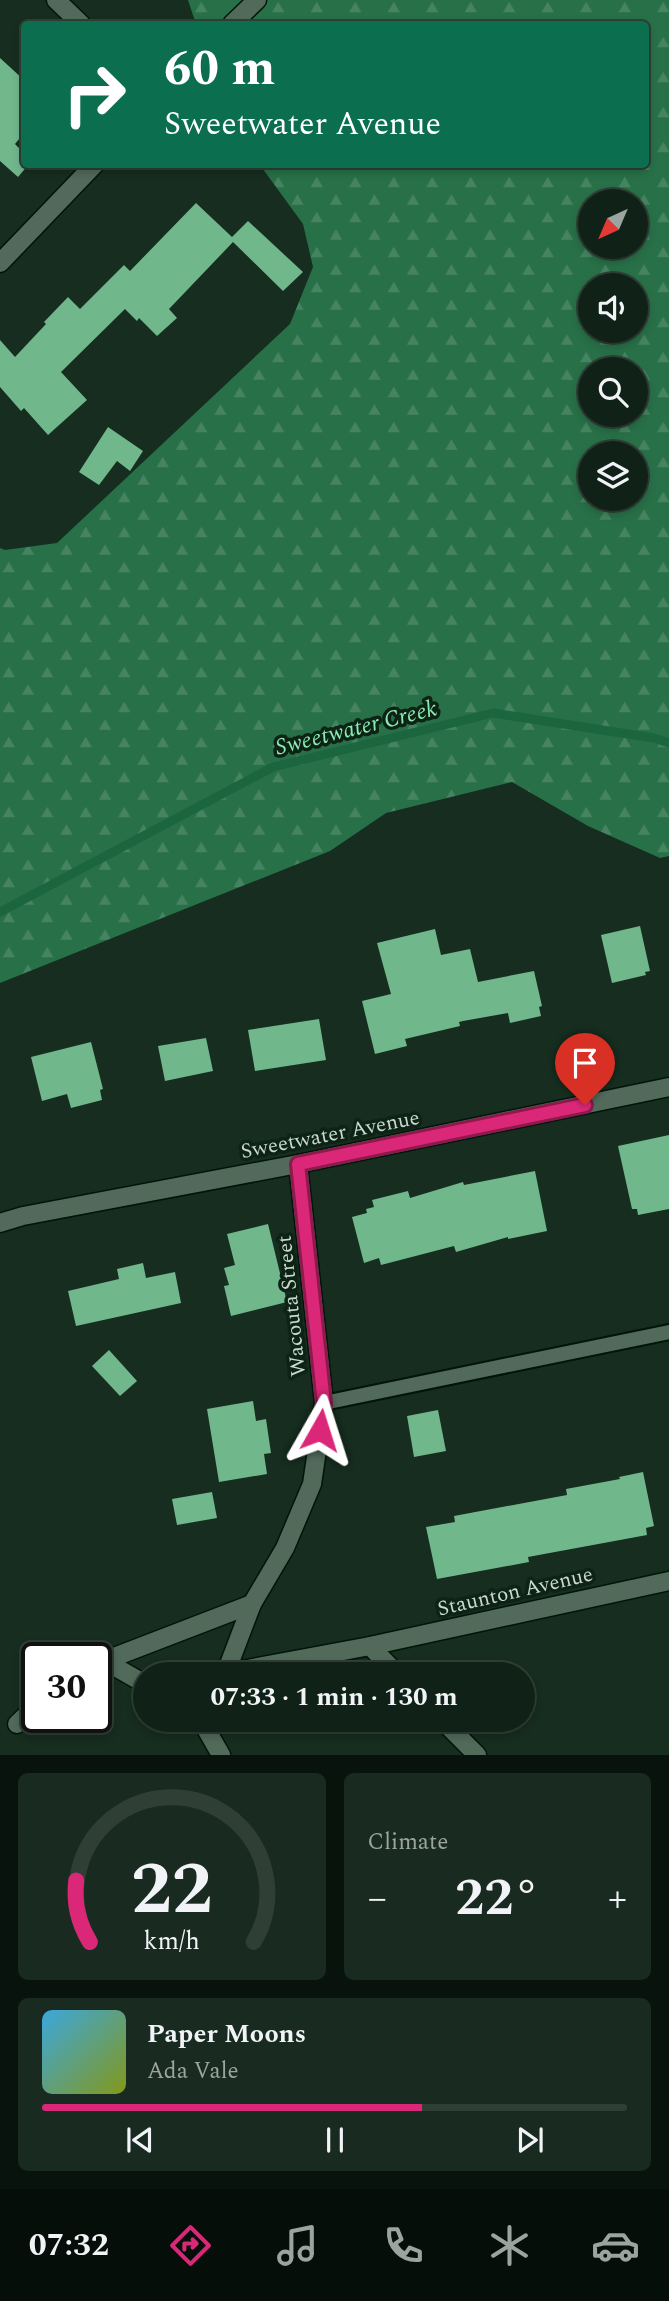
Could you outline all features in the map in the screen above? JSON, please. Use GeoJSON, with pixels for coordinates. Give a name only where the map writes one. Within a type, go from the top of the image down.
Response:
{"type":"FeatureCollection","features":[{"type":"Feature","properties":{"kind":"street"},"geometry":{"type":"LineString","coordinates":[[56,0],[78,21]]}},
{"type":"Feature","properties":{"kind":"street"},"geometry":{"type":"LineString","coordinates":[[235,21],[257,0]]}},
{"type":"Feature","properties":{"kind":"street"},"geometry":{"type":"LineString","coordinates":[[0,263],[91,168]]}},
{"type":"Feature","properties":{"kind":"street","name":"Sweetwater Avenue"},"geometry":{"type":"LineString","coordinates":[[0,1223],[23,1216],[298,1164],[669,1087]]}},
{"type":"Feature","properties":{"kind":"street","name":"Wacouta Street"},"geometry":{"type":"LineString","coordinates":[[230,1662],[252,1604],[285,1548],[312,1485],[324,1403],[298,1164]]}},
{"type":"Feature","properties":{"kind":"street","name":"Staunton Avenue"},"geometry":{"type":"LineString","coordinates":[[287,1662],[669,1581]]}},
{"type":"Feature","properties":{"kind":"street"},"geometry":{"type":"LineString","coordinates":[[112,1657],[252,1604]]}},
{"type":"Feature","properties":{"kind":"street"},"geometry":{"type":"LineString","coordinates":[[370,1646],[385,1662]]}},
{"type":"Feature","properties":{"kind":"street"},"geometry":{"type":"LineString","coordinates":[[112,1668],[133,1678]]}},
{"type":"Feature","properties":{"kind":"street"},"geometry":{"type":"LineString","coordinates":[[17,1724],[21,1720]]}},
{"type":"Feature","properties":{"kind":"street"},"geometry":{"type":"LineString","coordinates":[[208,1732],[221,1755]]}},
{"type":"Feature","properties":{"kind":"street"},"geometry":{"type":"LineString","coordinates":[[454,1732],[477,1755]]}},
{"type":"Feature","properties":{"kind":"lane"},"geometry":{"type":"LineString","coordinates":[[324,1403],[669,1332]]}},
{"type":"Feature","properties":{"kind":"green space"},"geometry":{"type":"Polygon","coordinates":[[[188,0],[669,0],[669,856],[660,858],[588,826],[512,782],[386,813],[330,851],[0,983],[0,548],[5,550],[57,543],[290,324],[313,267],[303,224],[262,168],[649,168],[649,21],[195,21],[188,0]]]}},
{"type":"Feature","properties":{"kind":"building"},"geometry":{"type":"Polygon","coordinates":[[[0,58],[21,77],[21,137],[15,144],[21,150],[21,168],[26,168],[18,177],[0,161],[0,58]]]}},
{"type":"Feature","properties":{"kind":"building"},"geometry":{"type":"Polygon","coordinates":[[[196,203],[232,237],[248,221],[303,272],[283,291],[233,242],[169,309],[177,318],[157,336],[139,318],[137,321],[125,309],[61,372],[87,400],[48,435],[24,408],[21,411],[0,387],[0,340],[15,357],[68,297],[80,309],[124,265],[130,271],[196,203]]]}},
{"type":"Feature","properties":{"kind":"building"},"geometry":{"type":"Polygon","coordinates":[[[108,427],[143,451],[130,471],[117,461],[99,485],[79,472],[108,427]]]}},
{"type":"Feature","properties":{"kind":"building"},"geometry":{"type":"Polygon","coordinates":[[[640,926],[650,971],[645,972],[646,975],[612,983],[601,935],[640,926]]]}},
{"type":"Feature","properties":{"kind":"building"},"geometry":{"type":"Polygon","coordinates":[[[435,929],[441,955],[470,949],[478,982],[534,971],[542,1006],[539,1007],[541,1016],[510,1023],[508,1013],[463,1021],[459,1022],[460,1026],[405,1039],[407,1046],[375,1054],[362,1001],[391,994],[377,943],[435,929]]]}},
{"type":"Feature","properties":{"kind":"building"},"geometry":{"type":"Polygon","coordinates":[[[319,1019],[326,1060],[255,1071],[248,1030],[319,1019]]]}},
{"type":"Feature","properties":{"kind":"building"},"geometry":{"type":"Polygon","coordinates":[[[206,1038],[213,1071],[165,1081],[158,1046],[206,1038]]]}},
{"type":"Feature","properties":{"kind":"building"},"geometry":{"type":"Polygon","coordinates":[[[91,1042],[103,1089],[100,1090],[102,1100],[71,1108],[67,1094],[42,1101],[31,1057],[91,1042]]]}},
{"type":"Feature","properties":{"kind":"building"},"geometry":{"type":"Polygon","coordinates":[[[669,1135],[669,1209],[638,1215],[637,1209],[632,1209],[618,1146],[669,1135]]]}},
{"type":"Feature","properties":{"kind":"building"},"geometry":{"type":"Polygon","coordinates":[[[535,1171],[547,1231],[508,1237],[456,1252],[454,1246],[381,1265],[379,1258],[364,1263],[352,1217],[367,1213],[366,1209],[374,1207],[372,1200],[408,1191],[410,1198],[463,1182],[464,1185],[535,1171]]]}},
{"type":"Feature","properties":{"kind":"building"},"geometry":{"type":"Polygon","coordinates":[[[268,1224],[287,1302],[231,1316],[224,1286],[229,1285],[224,1268],[235,1265],[227,1234],[268,1224]]]}},
{"type":"Feature","properties":{"kind":"building"},"geometry":{"type":"Polygon","coordinates":[[[143,1263],[146,1278],[175,1272],[181,1303],[76,1326],[68,1291],[119,1279],[117,1269],[143,1263]]]}},
{"type":"Feature","properties":{"kind":"building"},"geometry":{"type":"Polygon","coordinates":[[[109,1350],[137,1381],[120,1396],[92,1366],[109,1350]]]}},
{"type":"Feature","properties":{"kind":"building"},"geometry":{"type":"Polygon","coordinates":[[[253,1401],[256,1421],[266,1419],[271,1453],[264,1454],[267,1474],[219,1482],[207,1409],[253,1401]]]}},
{"type":"Feature","properties":{"kind":"building"},"geometry":{"type":"Polygon","coordinates":[[[438,1410],[446,1451],[414,1457],[407,1416],[438,1410]]]}},
{"type":"Feature","properties":{"kind":"building"},"geometry":{"type":"Polygon","coordinates":[[[643,1472],[654,1526],[646,1528],[647,1535],[528,1557],[529,1562],[437,1579],[426,1527],[455,1522],[454,1516],[567,1495],[566,1489],[643,1472]]]}},
{"type":"Feature","properties":{"kind":"building"},"geometry":{"type":"Polygon","coordinates":[[[212,1492],[217,1518],[177,1525],[172,1499],[212,1492]]]}},
{"type":"Feature","properties":{"kind":"waterway","name":"Sweetwater Creek"},"geometry":{"type":"LineString","coordinates":[[0,912],[273,767],[493,713],[654,738],[669,743]]}},
{"type":"Feature","properties":{"kind":"route"},"geometry":{"type":"LineString","coordinates":[[320,1430],[324,1403],[298,1164],[585,1105]]}}]}
